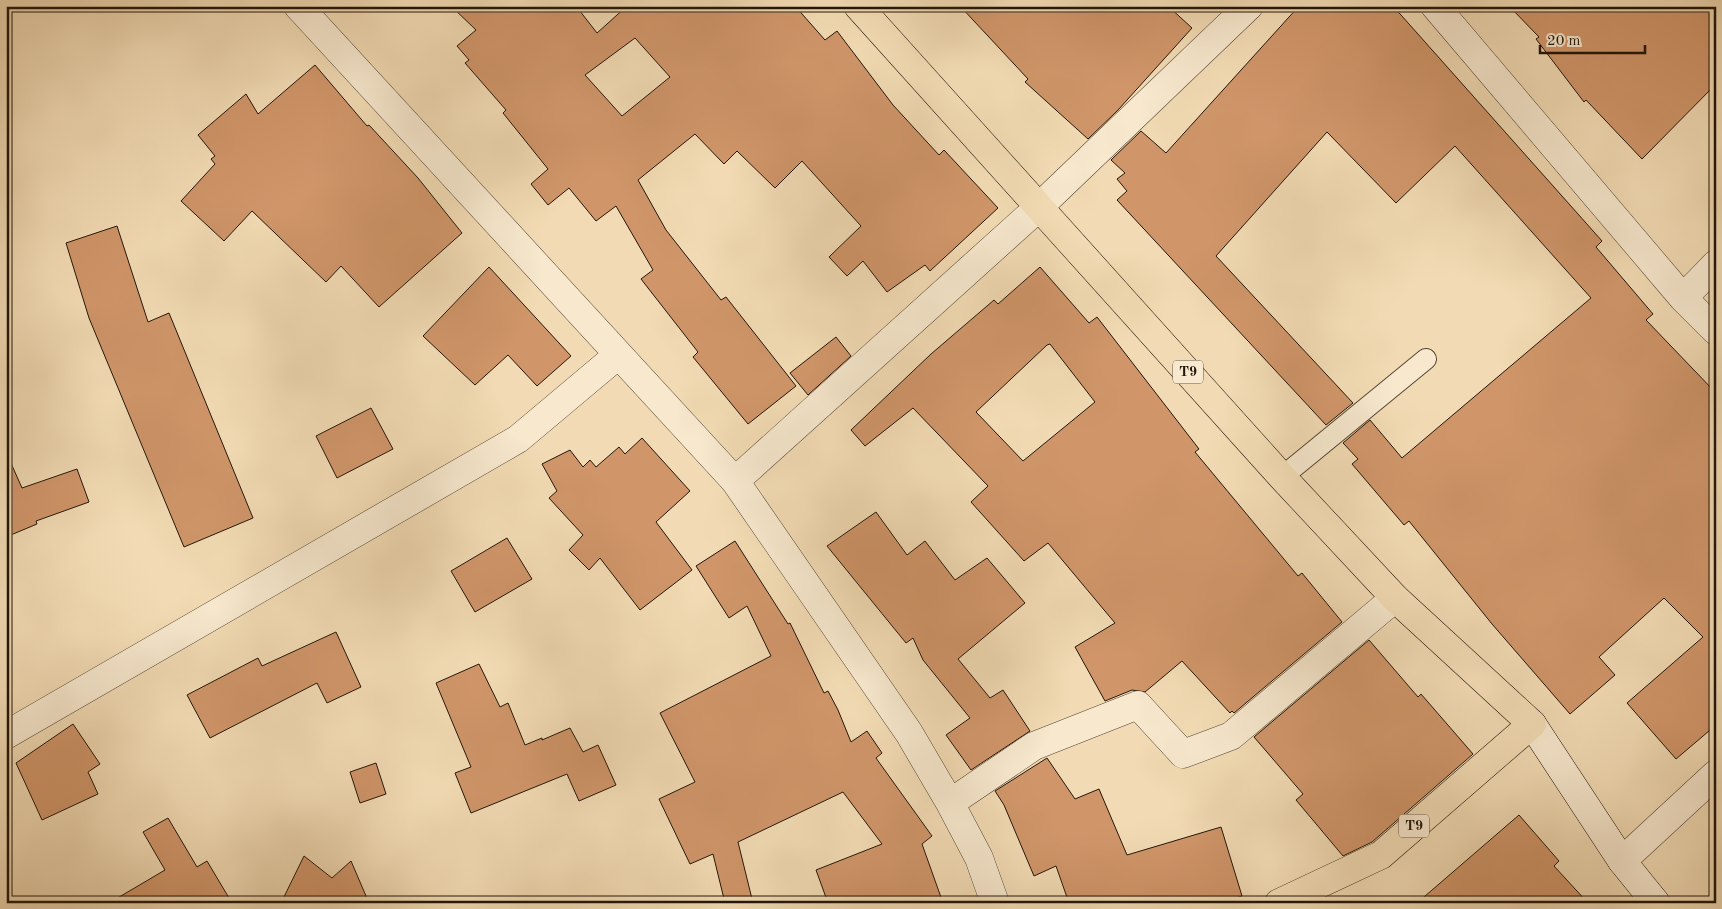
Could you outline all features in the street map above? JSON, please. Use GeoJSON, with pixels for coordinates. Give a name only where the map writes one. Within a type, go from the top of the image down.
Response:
{"type":"FeatureCollection","features":[{"type":"Feature","properties":{"kind":"highway","name":"T9"},"geometry":{"type":"LineString","coordinates":[[858,6],[1282,477],[1395,598],[1532,724],[1381,855],[1279,903]]}},
{"type":"Feature","properties":{"kind":"street"},"geometry":{"type":"LineString","coordinates":[[298,6],[735,481],[909,733],[950,803],[979,858],[995,903]]}},
{"type":"Feature","properties":{"kind":"street"},"geometry":{"type":"LineString","coordinates":[[735,481],[1040,207],[1249,6]]}},
{"type":"Feature","properties":{"kind":"street"},"geometry":{"type":"LineString","coordinates":[[1436,6],[1683,298],[1716,331]]}},
{"type":"Feature","properties":{"kind":"street"},"geometry":{"type":"LineString","coordinates":[[1683,298],[1716,264]]}},
{"type":"Feature","properties":{"kind":"street"},"geometry":{"type":"LineString","coordinates":[[6,734],[518,439],[618,354]]}},
{"type":"Feature","properties":{"kind":"street"},"geometry":{"type":"LineString","coordinates":[[950,803],[1034,746],[1138,705],[1184,754],[1231,736],[1395,598]]}},
{"type":"Feature","properties":{"kind":"street"},"geometry":{"type":"LineString","coordinates":[[1532,724],[1622,861],[1656,903]]}},
{"type":"Feature","properties":{"kind":"street"},"geometry":{"type":"LineString","coordinates":[[1622,861],[1716,774]]}},
{"type":"Feature","properties":{"kind":"lane"},"geometry":{"type":"LineString","coordinates":[[1282,477],[1426,359]]}},
{"type":"Feature","properties":{"kind":"building"},"geometry":{"type":"Polygon","coordinates":[[[451,6],[576,6],[597,33],[627,6],[795,6],[825,40],[837,31],[893,105],[939,155],[944,150],[998,208],[930,271],[925,265],[887,292],[863,261],[847,276],[829,257],[861,226],[802,161],[775,188],[737,151],[724,164],[695,134],[638,180],[666,230],[721,300],[726,297],[796,386],[748,424],[693,357],[698,352],[641,279],[653,270],[616,206],[596,221],[569,188],[548,205],[531,184],[548,169],[503,113],[506,110],[465,63],[469,60],[457,46],[476,30],[451,6]],[[635,38],[585,75],[622,116],[670,77],[635,38]]]}},
{"type":"Feature","properties":{"kind":"building"},"geometry":{"type":"Polygon","coordinates":[[[960,6],[1168,6],[1192,28],[1118,110],[1088,139],[1025,82],[1028,79],[960,6]]]}},
{"type":"Feature","properties":{"kind":"building"},"geometry":{"type":"Polygon","coordinates":[[[1299,6],[1393,6],[1602,241],[1596,247],[1653,314],[1646,320],[1716,393],[1716,725],[1676,759],[1627,703],[1703,637],[1664,598],[1599,657],[1615,675],[1570,714],[1492,624],[1409,521],[1404,525],[1352,464],[1358,459],[1343,443],[1370,420],[1402,458],[1591,298],[1455,146],[1396,203],[1327,132],[1216,256],[1353,403],[1326,425],[1117,200],[1127,191],[1117,179],[1125,173],[1111,160],[1141,131],[1166,153],[1299,6]]]}},
{"type":"Feature","properties":{"kind":"building"},"geometry":{"type":"Polygon","coordinates":[[[1509,6],[1716,6],[1716,84],[1642,159],[1586,100],[1584,102],[1536,39],[1539,37],[1509,6]]]}},
{"type":"Feature","properties":{"kind":"building"},"geometry":{"type":"Polygon","coordinates":[[[315,65],[367,126],[369,125],[418,178],[462,233],[379,307],[341,266],[326,282],[252,211],[224,241],[181,201],[215,164],[211,159],[215,156],[198,135],[246,94],[258,114],[315,65]]]}},
{"type":"Feature","properties":{"kind":"building"},"geometry":{"type":"Polygon","coordinates":[[[117,226],[148,322],[169,313],[253,518],[184,547],[89,318],[66,243],[117,226]]]}},
{"type":"Feature","properties":{"kind":"building"},"geometry":{"type":"Polygon","coordinates":[[[489,267],[571,356],[537,386],[508,355],[475,385],[423,336],[489,267]]]}},
{"type":"Feature","properties":{"kind":"building"},"geometry":{"type":"Polygon","coordinates":[[[1040,267],[1089,323],[1097,317],[1199,449],[1195,452],[1298,576],[1302,573],[1342,622],[1234,713],[1232,711],[1230,713],[1182,661],[1145,692],[1132,690],[1105,701],[1075,647],[1115,623],[1048,543],[1024,561],[971,502],[988,486],[913,408],[865,446],[851,430],[931,354],[994,300],[998,304],[1040,267]],[[1050,344],[976,412],[1023,461],[1095,402],[1050,344]]]}},
{"type":"Feature","properties":{"kind":"building"},"geometry":{"type":"Polygon","coordinates":[[[836,337],[851,356],[808,395],[790,373],[836,337]]]}},
{"type":"Feature","properties":{"kind":"building"},"geometry":{"type":"Polygon","coordinates":[[[371,408],[393,449],[337,478],[316,436],[371,408]]]}},
{"type":"Feature","properties":{"kind":"building"},"geometry":{"type":"Polygon","coordinates":[[[642,438],[690,491],[656,522],[692,570],[640,610],[600,558],[589,570],[569,550],[583,535],[549,498],[557,491],[542,464],[570,450],[583,467],[590,460],[596,467],[619,447],[625,454],[642,438]]]}},
{"type":"Feature","properties":{"kind":"building"},"geometry":{"type":"Polygon","coordinates":[[[6,452],[22,488],[77,469],[89,502],[36,521],[37,524],[6,537],[6,452]]]}},
{"type":"Feature","properties":{"kind":"building"},"geometry":{"type":"Polygon","coordinates":[[[876,512],[907,555],[925,541],[955,580],[987,558],[1025,603],[958,659],[990,698],[1003,690],[1030,731],[971,770],[946,735],[970,718],[923,660],[913,638],[906,643],[827,546],[876,512]]]}},
{"type":"Feature","properties":{"kind":"building"},"geometry":{"type":"Polygon","coordinates":[[[507,538],[532,579],[475,612],[451,571],[507,538]]]}},
{"type":"Feature","properties":{"kind":"building"},"geometry":{"type":"Polygon","coordinates":[[[735,541],[788,624],[790,623],[824,693],[828,691],[838,710],[851,742],[867,731],[882,753],[876,758],[932,836],[922,844],[943,903],[828,903],[816,870],[882,844],[843,792],[738,842],[753,903],[725,903],[713,854],[690,864],[659,799],[695,782],[660,713],[771,656],[747,606],[729,618],[696,566],[735,541]]]}},
{"type":"Feature","properties":{"kind":"building"},"geometry":{"type":"Polygon","coordinates":[[[336,632],[361,687],[327,703],[317,683],[210,738],[187,695],[258,658],[262,666],[336,632]]]}},
{"type":"Feature","properties":{"kind":"building"},"geometry":{"type":"Polygon","coordinates":[[[1369,640],[1418,697],[1421,694],[1473,754],[1372,842],[1343,856],[1296,800],[1303,794],[1254,737],[1369,640]]]}},
{"type":"Feature","properties":{"kind":"building"},"geometry":{"type":"Polygon","coordinates":[[[479,664],[500,707],[508,703],[525,745],[570,728],[583,752],[598,745],[616,785],[579,801],[567,774],[471,813],[455,773],[471,767],[436,683],[479,664]]]}},
{"type":"Feature","properties":{"kind":"building"},"geometry":{"type":"Polygon","coordinates":[[[73,724],[100,764],[88,772],[98,794],[42,820],[16,763],[73,724]]]}},
{"type":"Feature","properties":{"kind":"building"},"geometry":{"type":"Polygon","coordinates":[[[1047,758],[1075,799],[1099,789],[1127,855],[1221,827],[1242,896],[1218,903],[1069,903],[1056,866],[1034,876],[1004,805],[995,791],[1047,758]]]}},
{"type":"Feature","properties":{"kind":"building"},"geometry":{"type":"Polygon","coordinates":[[[376,763],[386,794],[360,803],[350,772],[376,763]]]}},
{"type":"Feature","properties":{"kind":"building"},"geometry":{"type":"Polygon","coordinates":[[[1519,815],[1559,861],[1554,866],[1588,903],[1417,903],[1519,815]]]}},
{"type":"Feature","properties":{"kind":"building"},"geometry":{"type":"Polygon","coordinates":[[[168,818],[197,867],[207,861],[232,903],[109,903],[165,870],[143,832],[168,818]]]}},
{"type":"Feature","properties":{"kind":"building"},"geometry":{"type":"Polygon","coordinates":[[[304,856],[332,878],[351,861],[369,903],[281,903],[304,856]]]}}]}
